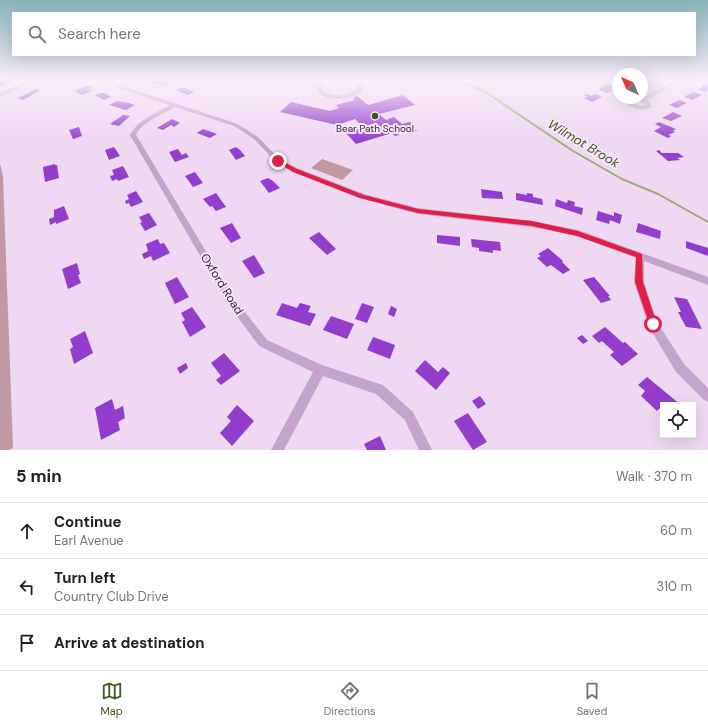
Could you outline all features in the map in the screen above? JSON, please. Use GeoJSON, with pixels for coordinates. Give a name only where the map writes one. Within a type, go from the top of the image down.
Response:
{"type":"FeatureCollection","features":[{"type":"Feature","properties":{"kind":"street"},"geometry":{"type":"LineString","coordinates":[[159,100],[236,125],[256,138],[278,161],[295,170],[362,196],[418,211],[532,224],[578,233],[708,281]]}},
{"type":"Feature","properties":{"kind":"street","name":"Oxford Road"},"geometry":{"type":"LineString","coordinates":[[175,105],[140,125],[134,130],[133,135],[231,301],[263,343],[320,370]]}},
{"type":"Feature","properties":{"kind":"street"},"geometry":{"type":"LineString","coordinates":[[640,256],[639,282],[653,324],[680,368],[708,396]]}},
{"type":"Feature","properties":{"kind":"street"},"geometry":{"type":"LineString","coordinates":[[277,450],[320,370],[379,389],[409,416],[426,450]]}},
{"type":"Feature","properties":{"kind":"shaded area"},"geometry":{"type":"Polygon","coordinates":[[[322,159],[353,170],[342,180],[311,168],[322,159]]]}},
{"type":"Feature","properties":{"kind":"shaded area"},"geometry":{"type":"Polygon","coordinates":[[[0,164],[3,176],[13,448],[9,450],[0,450],[0,164]]]}},
{"type":"Feature","properties":{"kind":"building","name":"Bear Path School"},"geometry":{"type":"Polygon","coordinates":[[[355,100],[362,100],[368,105],[386,100],[409,100],[415,105],[379,114],[386,120],[394,117],[402,124],[410,122],[414,125],[412,126],[417,131],[409,133],[406,130],[398,134],[399,135],[395,136],[392,133],[356,144],[344,131],[362,126],[355,119],[337,125],[280,112],[291,102],[330,111],[339,108],[336,105],[355,100]]]}},
{"type":"Feature","properties":{"kind":"building"},"geometry":{"type":"Polygon","coordinates":[[[679,100],[687,103],[677,108],[669,105],[679,100]]]}},
{"type":"Feature","properties":{"kind":"building"},"geometry":{"type":"Polygon","coordinates":[[[117,101],[135,105],[126,110],[109,105],[117,101]]]}},
{"type":"Feature","properties":{"kind":"building"},"geometry":{"type":"Polygon","coordinates":[[[673,112],[682,116],[671,121],[662,118],[673,112]]]}},
{"type":"Feature","properties":{"kind":"building"},"geometry":{"type":"Polygon","coordinates":[[[123,115],[130,116],[119,126],[110,124],[123,115]]]}},
{"type":"Feature","properties":{"kind":"building"},"geometry":{"type":"Polygon","coordinates":[[[172,119],[180,123],[174,127],[171,125],[163,130],[157,128],[172,119]]]}},
{"type":"Feature","properties":{"kind":"building"},"geometry":{"type":"Polygon","coordinates":[[[659,122],[676,129],[673,131],[675,132],[668,135],[671,136],[668,138],[654,131],[661,127],[655,124],[659,122]]]}},
{"type":"Feature","properties":{"kind":"building"},"geometry":{"type":"Polygon","coordinates":[[[79,127],[82,136],[73,139],[69,130],[79,127]]]}},
{"type":"Feature","properties":{"kind":"building"},"geometry":{"type":"Polygon","coordinates":[[[203,129],[217,134],[210,138],[197,133],[203,129]]]}},
{"type":"Feature","properties":{"kind":"building"},"geometry":{"type":"Polygon","coordinates":[[[114,147],[120,156],[109,160],[105,150],[114,147]]]}},
{"type":"Feature","properties":{"kind":"building"},"geometry":{"type":"Polygon","coordinates":[[[236,147],[245,156],[236,160],[229,150],[236,147]]]}},
{"type":"Feature","properties":{"kind":"building"},"geometry":{"type":"Polygon","coordinates":[[[178,149],[182,155],[186,153],[189,157],[175,162],[169,152],[178,149]]]}},
{"type":"Feature","properties":{"kind":"building"},"geometry":{"type":"Polygon","coordinates":[[[659,150],[662,153],[678,153],[684,157],[677,158],[680,160],[668,161],[656,151],[659,150]]]}},
{"type":"Feature","properties":{"kind":"building"},"geometry":{"type":"Polygon","coordinates":[[[55,164],[57,165],[59,178],[45,182],[43,167],[55,164]]]}},
{"type":"Feature","properties":{"kind":"building"},"geometry":{"type":"Polygon","coordinates":[[[123,166],[129,177],[118,181],[117,179],[112,181],[110,176],[114,175],[112,170],[123,166]]]}},
{"type":"Feature","properties":{"kind":"building"},"geometry":{"type":"Polygon","coordinates":[[[195,172],[203,183],[193,187],[185,176],[195,172]]]}},
{"type":"Feature","properties":{"kind":"building"},"geometry":{"type":"Polygon","coordinates":[[[268,178],[280,188],[269,193],[260,181],[268,178]]]}},
{"type":"Feature","properties":{"kind":"building"},"geometry":{"type":"Polygon","coordinates":[[[481,189],[502,192],[503,199],[482,198],[481,189]]]}},
{"type":"Feature","properties":{"kind":"building"},"geometry":{"type":"Polygon","coordinates":[[[136,191],[143,202],[131,207],[129,203],[126,204],[125,201],[129,199],[127,195],[136,191]]]}},
{"type":"Feature","properties":{"kind":"building"},"geometry":{"type":"Polygon","coordinates":[[[216,193],[226,207],[216,211],[203,199],[216,193]]]}},
{"type":"Feature","properties":{"kind":"building"},"geometry":{"type":"Polygon","coordinates":[[[516,193],[527,195],[527,193],[533,194],[533,197],[542,199],[543,205],[516,200],[516,193]]]}},
{"type":"Feature","properties":{"kind":"building"},"geometry":{"type":"Polygon","coordinates":[[[556,199],[567,203],[568,200],[575,202],[574,206],[583,208],[582,215],[555,206],[556,199]]]}},
{"type":"Feature","properties":{"kind":"building"},"geometry":{"type":"Polygon","coordinates":[[[64,206],[69,219],[50,225],[49,219],[54,217],[54,210],[64,206]]]}},
{"type":"Feature","properties":{"kind":"building"},"geometry":{"type":"Polygon","coordinates":[[[598,211],[614,216],[614,212],[622,215],[620,224],[610,220],[609,224],[596,220],[598,211]]]}},
{"type":"Feature","properties":{"kind":"building"},"geometry":{"type":"Polygon","coordinates":[[[149,213],[157,225],[145,231],[140,223],[142,222],[139,217],[149,213]]]}},
{"type":"Feature","properties":{"kind":"building"},"geometry":{"type":"Polygon","coordinates":[[[232,223],[241,238],[231,243],[220,228],[232,223]]]}},
{"type":"Feature","properties":{"kind":"building"},"geometry":{"type":"Polygon","coordinates":[[[638,223],[661,231],[660,239],[636,232],[638,223]]]}},
{"type":"Feature","properties":{"kind":"building"},"geometry":{"type":"Polygon","coordinates":[[[319,232],[336,249],[327,255],[309,238],[319,232]]]}},
{"type":"Feature","properties":{"kind":"building"},"geometry":{"type":"Polygon","coordinates":[[[437,235],[460,237],[460,246],[437,243],[437,235]]]}},
{"type":"Feature","properties":{"kind":"building"},"geometry":{"type":"Polygon","coordinates":[[[158,239],[160,244],[164,243],[170,253],[153,261],[151,256],[144,259],[142,254],[148,251],[146,244],[158,239]]]}},
{"type":"Feature","properties":{"kind":"building"},"geometry":{"type":"Polygon","coordinates":[[[471,239],[500,242],[501,251],[493,250],[493,253],[479,251],[479,248],[472,247],[471,239]]]}},
{"type":"Feature","properties":{"kind":"building"},"geometry":{"type":"Polygon","coordinates":[[[686,241],[708,248],[708,256],[686,248],[686,241]]]}},
{"type":"Feature","properties":{"kind":"building"},"geometry":{"type":"Polygon","coordinates":[[[548,248],[563,261],[562,262],[570,270],[563,274],[551,265],[547,267],[537,258],[541,256],[538,254],[548,248]]]}},
{"type":"Feature","properties":{"kind":"building"},"geometry":{"type":"Polygon","coordinates":[[[254,255],[265,273],[254,278],[242,261],[254,255]]]}},
{"type":"Feature","properties":{"kind":"building"},"geometry":{"type":"Polygon","coordinates":[[[77,263],[80,274],[78,275],[81,283],[68,289],[62,269],[77,263]]]}},
{"type":"Feature","properties":{"kind":"building"},"geometry":{"type":"Polygon","coordinates":[[[177,277],[189,297],[175,304],[165,283],[177,277]]]}},
{"type":"Feature","properties":{"kind":"building"},"geometry":{"type":"Polygon","coordinates":[[[594,277],[610,296],[608,296],[611,300],[601,303],[583,280],[594,277]]]}},
{"type":"Feature","properties":{"kind":"building"},"geometry":{"type":"Polygon","coordinates":[[[674,297],[687,299],[702,329],[686,327],[678,312],[681,312],[674,297]]]}},
{"type":"Feature","properties":{"kind":"building"},"geometry":{"type":"Polygon","coordinates":[[[282,303],[297,308],[300,303],[311,306],[308,312],[316,314],[310,326],[276,315],[282,303]]]}},
{"type":"Feature","properties":{"kind":"building"},"geometry":{"type":"Polygon","coordinates":[[[362,303],[374,307],[367,323],[355,319],[362,303]]]}},
{"type":"Feature","properties":{"kind":"building"},"geometry":{"type":"Polygon","coordinates":[[[391,306],[397,309],[394,317],[388,314],[391,306]]]}},
{"type":"Feature","properties":{"kind":"building"},"geometry":{"type":"Polygon","coordinates":[[[192,307],[206,327],[190,337],[182,322],[185,320],[181,313],[192,307]]]}},
{"type":"Feature","properties":{"kind":"building"},"geometry":{"type":"Polygon","coordinates":[[[331,316],[354,324],[347,339],[323,330],[331,316]]]}},
{"type":"Feature","properties":{"kind":"building"},"geometry":{"type":"Polygon","coordinates":[[[605,327],[638,354],[622,366],[610,355],[614,352],[602,341],[599,343],[592,336],[605,327]]]}},
{"type":"Feature","properties":{"kind":"building"},"geometry":{"type":"Polygon","coordinates":[[[85,331],[93,353],[74,364],[70,349],[73,347],[70,339],[85,331]]]}},
{"type":"Feature","properties":{"kind":"building"},"geometry":{"type":"Polygon","coordinates":[[[582,335],[588,341],[583,344],[577,338],[582,335]]]}},
{"type":"Feature","properties":{"kind":"building"},"geometry":{"type":"Polygon","coordinates":[[[373,337],[395,345],[390,359],[367,350],[373,337]]]}},
{"type":"Feature","properties":{"kind":"building"},"geometry":{"type":"Polygon","coordinates":[[[224,353],[240,371],[221,385],[216,380],[221,376],[211,363],[224,353]]]}},
{"type":"Feature","properties":{"kind":"building"},"geometry":{"type":"Polygon","coordinates":[[[425,360],[438,372],[443,367],[450,373],[436,390],[415,371],[425,360]]]}},
{"type":"Feature","properties":{"kind":"building"},"geometry":{"type":"Polygon","coordinates":[[[186,363],[188,368],[180,374],[177,368],[186,363]]]}},
{"type":"Feature","properties":{"kind":"building"},"geometry":{"type":"Polygon","coordinates":[[[647,377],[677,402],[660,402],[660,408],[657,411],[641,396],[645,391],[638,385],[647,377]]]}},
{"type":"Feature","properties":{"kind":"building"},"geometry":{"type":"Polygon","coordinates":[[[480,396],[486,404],[478,409],[472,401],[480,396]]]}},
{"type":"Feature","properties":{"kind":"building"},"geometry":{"type":"Polygon","coordinates":[[[112,399],[115,410],[123,406],[125,418],[118,422],[120,430],[101,440],[95,408],[112,399]]]}},
{"type":"Feature","properties":{"kind":"building"},"geometry":{"type":"Polygon","coordinates":[[[237,405],[254,421],[232,446],[220,433],[231,421],[227,417],[237,405]]]}},
{"type":"Feature","properties":{"kind":"building"},"geometry":{"type":"Polygon","coordinates":[[[468,413],[487,442],[473,450],[454,421],[468,413]]]}},
{"type":"Feature","properties":{"kind":"building"},"geometry":{"type":"Polygon","coordinates":[[[380,436],[386,450],[367,450],[364,444],[380,436]]]}},
{"type":"Feature","properties":{"kind":"waterway","name":"Wilmot Brook"},"geometry":{"type":"LineString","coordinates":[[497,100],[573,151],[622,179],[658,194],[708,222]]}},
{"type":"Feature","properties":{"kind":"place","name":"Bear Path School"},"geometry":{"type":"Point","coordinates":[375,116]}},
{"type":"Feature","properties":{"kind":"route"},"geometry":{"type":"LineString","coordinates":[[278,161],[295,170],[362,196],[418,211],[532,224],[578,233],[640,256],[639,282],[653,324]]}}]}
